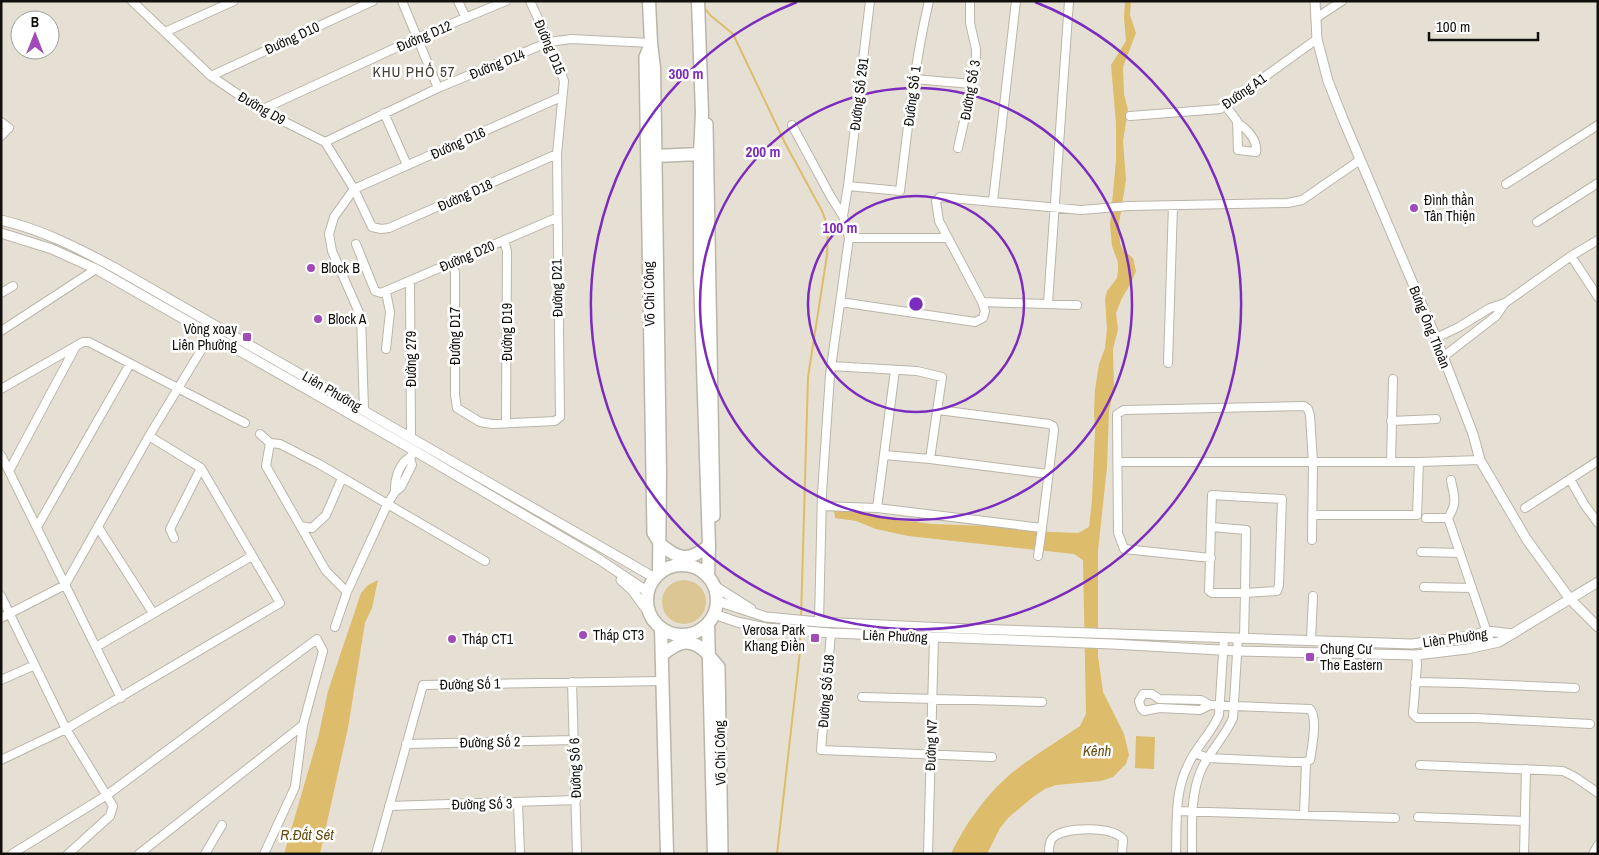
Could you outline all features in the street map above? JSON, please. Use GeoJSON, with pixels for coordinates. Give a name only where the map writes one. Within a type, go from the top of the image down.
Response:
{"type":"FeatureCollection","features":[{"type":"Feature","properties":{"kind":"highway","name":"Võ Chí Công"},"geometry":{"type":"LineString","coordinates":[[649,1],[654,68],[660,472],[658,573]]}},
{"type":"Feature","properties":{"kind":"highway"},"geometry":{"type":"LineString","coordinates":[[698,1],[702,113],[700,276],[710,576],[717,601],[710,624],[698,638],[687,640],[673,639],[661,632],[650,613],[647,603],[648,592],[658,573],[668,568],[684,566],[700,570],[710,576]]}},
{"type":"Feature","properties":{"kind":"highway"},"geometry":{"type":"LineString","coordinates":[[655,156],[700,154]]}},
{"type":"Feature","properties":{"kind":"highway"},"geometry":{"type":"LineString","coordinates":[[660,544],[672,554],[685,557],[696,556],[709,546]]}},
{"type":"Feature","properties":{"kind":"highway","name":"Võ Chí Công"},"geometry":{"type":"LineString","coordinates":[[710,624],[709,656],[714,854]]}},
{"type":"Feature","properties":{"kind":"highway"},"geometry":{"type":"LineString","coordinates":[[661,632],[664,805],[667,854]]}},
{"type":"Feature","properties":{"kind":"highway"},"geometry":{"type":"LineString","coordinates":[[662,655],[673,646],[687,642],[695,643],[702,647],[709,656]]}},
{"type":"Feature","properties":{"kind":"main road","name":"Võ Chí Công"},"geometry":{"type":"LineString","coordinates":[[651,43],[645,57],[645,66],[653,533],[660,544]]}},
{"type":"Feature","properties":{"kind":"main road"},"geometry":{"type":"LineString","coordinates":[[702,113],[707,123],[713,444],[714,535],[709,546]]}},
{"type":"Feature","properties":{"kind":"main road","name":"Võ Chí Công"},"geometry":{"type":"LineString","coordinates":[[709,656],[719,668],[722,854]]}},
{"type":"Feature","properties":{"kind":"main road"},"geometry":{"type":"LineString","coordinates":[[661,854],[664,805]]}},
{"type":"Feature","properties":{"kind":"street","name":"Đường D9"},"geometry":{"type":"LineString","coordinates":[[132,1],[210,76],[260,110],[325,142]]}},
{"type":"Feature","properties":{"kind":"street"},"geometry":{"type":"LineString","coordinates":[[165,32],[234,1]]}},
{"type":"Feature","properties":{"kind":"street","name":"Đường D10"},"geometry":{"type":"LineString","coordinates":[[210,76],[373,1]]}},
{"type":"Feature","properties":{"kind":"street"},"geometry":{"type":"LineString","coordinates":[[402,1],[438,88]]}},
{"type":"Feature","properties":{"kind":"street"},"geometry":{"type":"LineString","coordinates":[[458,1],[466,18]]}},
{"type":"Feature","properties":{"kind":"street","name":"Đường D12"},"geometry":{"type":"LineString","coordinates":[[260,110],[417,38],[506,1]]}},
{"type":"Feature","properties":{"kind":"street","name":"Đường D15"},"geometry":{"type":"LineString","coordinates":[[530,1],[564,81],[557,154]]}},
{"type":"Feature","properties":{"kind":"street","name":"Đường Số 291"},"geometry":{"type":"LineString","coordinates":[[843,216],[870,1]]}},
{"type":"Feature","properties":{"kind":"street","name":"Đường Số 1"},"geometry":{"type":"LineString","coordinates":[[848,186],[900,191],[914,78],[928,1]]}},
{"type":"Feature","properties":{"kind":"street","name":"Đường Số 3"},"geometry":{"type":"LineString","coordinates":[[958,148],[976,58],[970,23],[970,1]]}},
{"type":"Feature","properties":{"kind":"street"},"geometry":{"type":"LineString","coordinates":[[993,201],[1016,1]]}},
{"type":"Feature","properties":{"kind":"street"},"geometry":{"type":"LineString","coordinates":[[1048,303],[1069,1]]}},
{"type":"Feature","properties":{"kind":"street","name":"Bưng Ông Thoàn"},"geometry":{"type":"LineString","coordinates":[[1315,1],[1317,39],[1328,81],[1436,338],[1473,434],[1480,460],[1522,532],[1570,599],[1598,627]]}},
{"type":"Feature","properties":{"kind":"street"},"geometry":{"type":"LineString","coordinates":[[1316,18],[1342,1]]}},
{"type":"Feature","properties":{"kind":"street","name":"Đường D14"},"geometry":{"type":"LineString","coordinates":[[325,142],[438,88],[549,42],[571,39],[651,43]]}},
{"type":"Feature","properties":{"kind":"street","name":"Đường A1"},"geometry":{"type":"LineString","coordinates":[[1130,116],[1220,109],[1317,39]]}},
{"type":"Feature","properties":{"kind":"street"},"geometry":{"type":"LineString","coordinates":[[914,78],[972,84]]}},
{"type":"Feature","properties":{"kind":"street","name":"Đường D16"},"geometry":{"type":"LineString","coordinates":[[354,189],[561,97]]}},
{"type":"Feature","properties":{"kind":"street"},"geometry":{"type":"LineString","coordinates":[[1225,106],[1238,123]]}},
{"type":"Feature","properties":{"kind":"street"},"geometry":{"type":"LineString","coordinates":[[384,113],[407,165]]}},
{"type":"Feature","properties":{"kind":"street"},"geometry":{"type":"LineString","coordinates":[[1,122],[9,128],[1,136]]}},
{"type":"Feature","properties":{"kind":"street"},"geometry":{"type":"LineString","coordinates":[[792,125],[843,216],[849,238],[831,366],[822,506],[818,622]]}},
{"type":"Feature","properties":{"kind":"street"},"geometry":{"type":"LineString","coordinates":[[1506,184],[1598,125]]}},
{"type":"Feature","properties":{"kind":"street"},"geometry":{"type":"LineString","coordinates":[[325,142],[354,189],[334,217],[329,234],[332,251],[362,317],[364,410]]}},
{"type":"Feature","properties":{"kind":"street","name":"Đường D21"},"geometry":{"type":"LineString","coordinates":[[506,423],[555,421],[560,417],[556,218],[557,154]]}},
{"type":"Feature","properties":{"kind":"street","name":"Đường D18"},"geometry":{"type":"LineString","coordinates":[[354,189],[372,227],[389,228],[557,154]]}},
{"type":"Feature","properties":{"kind":"street"},"geometry":{"type":"LineString","coordinates":[[840,302],[975,322],[980,321],[985,315],[982,302],[939,221],[936,201],[940,197],[1081,210],[1129,206],[1288,203],[1302,200],[1360,160]]}},
{"type":"Feature","properties":{"kind":"street"},"geometry":{"type":"LineString","coordinates":[[1537,222],[1598,183]]}},
{"type":"Feature","properties":{"kind":"street"},"geometry":{"type":"LineString","coordinates":[[1168,363],[1173,205]]}},
{"type":"Feature","properties":{"kind":"street","name":"Đường D20"},"geometry":{"type":"LineString","coordinates":[[382,293],[556,218]]}},
{"type":"Feature","properties":{"kind":"street","name":"Liên Phường"},"geometry":{"type":"LineString","coordinates":[[1,220],[63,240],[415,439],[658,573]]}},
{"type":"Feature","properties":{"kind":"street","name":"Liên Phường"},"geometry":{"type":"LineString","coordinates":[[1,233],[52,249],[96,269],[408,447],[412,455],[597,558],[648,592]]}},
{"type":"Feature","properties":{"kind":"street"},"geometry":{"type":"LineString","coordinates":[[849,238],[948,238]]}},
{"type":"Feature","properties":{"kind":"street","name":"Đường D19"},"geometry":{"type":"LineString","coordinates":[[504,240],[507,251],[506,423]]}},
{"type":"Feature","properties":{"kind":"street"},"geometry":{"type":"LineString","coordinates":[[1436,338],[1459,327],[1490,308],[1505,303],[1598,240]]}},
{"type":"Feature","properties":{"kind":"street"},"geometry":{"type":"LineString","coordinates":[[356,244],[390,312],[386,350]]}},
{"type":"Feature","properties":{"kind":"street"},"geometry":{"type":"LineString","coordinates":[[1572,256],[1598,297]]}},
{"type":"Feature","properties":{"kind":"street","name":"Đường D17"},"geometry":{"type":"LineString","coordinates":[[452,263],[455,272],[455,395],[457,408],[480,422],[492,424],[506,423]]}},
{"type":"Feature","properties":{"kind":"street"},"geometry":{"type":"LineString","coordinates":[[1,331],[96,269]]}},
{"type":"Feature","properties":{"kind":"street","name":"Đường 279"},"geometry":{"type":"LineString","coordinates":[[410,281],[415,439]]}},
{"type":"Feature","properties":{"kind":"street"},"geometry":{"type":"LineString","coordinates":[[1,293],[13,286]]}},
{"type":"Feature","properties":{"kind":"street"},"geometry":{"type":"LineString","coordinates":[[982,302],[1077,305]]}},
{"type":"Feature","properties":{"kind":"street"},"geometry":{"type":"LineString","coordinates":[[1443,357],[1496,316],[1505,303]]}},
{"type":"Feature","properties":{"kind":"street"},"geometry":{"type":"LineString","coordinates":[[1,618],[65,586],[149,436],[211,334]]}},
{"type":"Feature","properties":{"kind":"street"},"geometry":{"type":"LineString","coordinates":[[1,389],[83,342],[90,342],[245,423]]}},
{"type":"Feature","properties":{"kind":"street"},"geometry":{"type":"LineString","coordinates":[[9,471],[76,346]]}},
{"type":"Feature","properties":{"kind":"street"},"geometry":{"type":"LineString","coordinates":[[37,527],[130,364]]}},
{"type":"Feature","properties":{"kind":"street"},"geometry":{"type":"LineString","coordinates":[[831,366],[917,371],[942,376],[930,459]]}},
{"type":"Feature","properties":{"kind":"street"},"geometry":{"type":"LineString","coordinates":[[877,508],[895,370]]}},
{"type":"Feature","properties":{"kind":"street"},"geometry":{"type":"LineString","coordinates":[[1391,462],[1393,379]]}},
{"type":"Feature","properties":{"kind":"street"},"geometry":{"type":"LineString","coordinates":[[1211,558],[1124,549],[1118,533],[1118,414],[1124,410],[1304,406],[1310,415],[1313,462],[1312,540]]}},
{"type":"Feature","properties":{"kind":"street"},"geometry":{"type":"LineString","coordinates":[[938,410],[1053,426],[1039,552]]}},
{"type":"Feature","properties":{"kind":"street"},"geometry":{"type":"LineString","coordinates":[[1391,421],[1436,419]]}},
{"type":"Feature","properties":{"kind":"street"},"geometry":{"type":"LineString","coordinates":[[260,434],[270,443],[280,444],[342,478],[485,561]]}},
{"type":"Feature","properties":{"kind":"street"},"geometry":{"type":"LineString","coordinates":[[1,760],[66,729],[280,603],[201,468],[149,436]]}},
{"type":"Feature","properties":{"kind":"street"},"geometry":{"type":"LineString","coordinates":[[335,627],[347,592],[387,505],[395,492],[401,487],[412,465],[415,439]]}},
{"type":"Feature","properties":{"kind":"street"},"geometry":{"type":"LineString","coordinates":[[270,443],[266,466],[326,570],[347,592]]}},
{"type":"Feature","properties":{"kind":"street"},"geometry":{"type":"LineString","coordinates":[[1,455],[121,698]]}},
{"type":"Feature","properties":{"kind":"street"},"geometry":{"type":"LineString","coordinates":[[884,455],[1048,474]]}},
{"type":"Feature","properties":{"kind":"street"},"geometry":{"type":"LineString","coordinates":[[1118,462],[1419,462],[1480,460]]}},
{"type":"Feature","properties":{"kind":"street"},"geometry":{"type":"LineString","coordinates":[[1525,508],[1598,461]]}},
{"type":"Feature","properties":{"kind":"street"},"geometry":{"type":"LineString","coordinates":[[1312,515],[1417,515],[1419,462]]}},
{"type":"Feature","properties":{"kind":"street"},"geometry":{"type":"LineString","coordinates":[[174,538],[170,530],[201,468]]}},
{"type":"Feature","properties":{"kind":"street"},"geometry":{"type":"LineString","coordinates":[[300,526],[312,528],[326,515],[342,478]]}},
{"type":"Feature","properties":{"kind":"street"},"geometry":{"type":"LineString","coordinates":[[1570,479],[1584,504],[1597,521]]}},
{"type":"Feature","properties":{"kind":"street"},"geometry":{"type":"LineString","coordinates":[[1451,480],[1455,504],[1448,518],[1492,644]]}},
{"type":"Feature","properties":{"kind":"street"},"geometry":{"type":"LineString","coordinates":[[1212,495],[1282,499],[1278,590],[1244,594],[1210,592],[1211,558],[1212,495]]}},
{"type":"Feature","properties":{"kind":"street"},"geometry":{"type":"LineString","coordinates":[[822,506],[877,508],[1041,529]]}},
{"type":"Feature","properties":{"kind":"street"},"geometry":{"type":"LineString","coordinates":[[1426,518],[1448,518]]}},
{"type":"Feature","properties":{"kind":"street"},"geometry":{"type":"LineString","coordinates":[[98,527],[153,614]]}},
{"type":"Feature","properties":{"kind":"street"},"geometry":{"type":"LineString","coordinates":[[1192,854],[1193,812],[1197,782],[1208,758],[1233,718],[1244,594],[1246,530],[1212,528]]}},
{"type":"Feature","properties":{"kind":"street"},"geometry":{"type":"LineString","coordinates":[[1421,552],[1460,553]]}},
{"type":"Feature","properties":{"kind":"street"},"geometry":{"type":"LineString","coordinates":[[96,647],[252,556]]}},
{"type":"Feature","properties":{"kind":"street"},"geometry":{"type":"LineString","coordinates":[[597,558],[602,565],[633,591],[650,613]]}},
{"type":"Feature","properties":{"kind":"street"},"geometry":{"type":"LineString","coordinates":[[710,576],[748,607],[766,617]]}},
{"type":"Feature","properties":{"kind":"street"},"geometry":{"type":"LineString","coordinates":[[1514,634],[1598,582]]}},
{"type":"Feature","properties":{"kind":"street"},"geometry":{"type":"LineString","coordinates":[[1424,587],[1472,588]]}},
{"type":"Feature","properties":{"kind":"street"},"geometry":{"type":"LineString","coordinates":[[1,596],[66,729],[113,806],[110,816],[68,854]]}},
{"type":"Feature","properties":{"kind":"street"},"geometry":{"type":"LineString","coordinates":[[1311,640],[1313,596]]}},
{"type":"Feature","properties":{"kind":"street","name":"Liên Phường"},"geometry":{"type":"LineString","coordinates":[[717,601],[766,617],[818,622],[945,628],[1412,644],[1472,636],[1488,631],[1514,634]]}},
{"type":"Feature","properties":{"kind":"street","name":"Liên Phường"},"geometry":{"type":"LineString","coordinates":[[710,624],[737,622],[766,628],[831,633],[1079,642],[1238,651],[1416,655],[1492,644],[1514,634]]}},
{"type":"Feature","properties":{"kind":"street","name":"Đường Số 518"},"geometry":{"type":"LineString","coordinates":[[831,633],[821,750],[930,755]]}},
{"type":"Feature","properties":{"kind":"street","name":"Đường N7"},"geometry":{"type":"LineString","coordinates":[[928,854],[934,637]]}},
{"type":"Feature","properties":{"kind":"street"},"geometry":{"type":"LineString","coordinates":[[1176,854],[1177,811],[1182,778],[1195,753],[1216,724],[1221,706],[1224,638]]}},
{"type":"Feature","properties":{"kind":"street"},"geometry":{"type":"LineString","coordinates":[[12,854],[107,795],[318,639],[323,651],[303,724],[295,787],[264,854]]}},
{"type":"Feature","properties":{"kind":"street"},"geometry":{"type":"LineString","coordinates":[[1416,655],[1413,714],[1417,718],[1476,718],[1590,724]]}},
{"type":"Feature","properties":{"kind":"street"},"geometry":{"type":"LineString","coordinates":[[1,680],[35,665]]}},
{"type":"Feature","properties":{"kind":"street","name":"Đường Số 1"},"geometry":{"type":"LineString","coordinates":[[376,854],[423,684],[663,681]]}},
{"type":"Feature","properties":{"kind":"street","name":"Đường Số 6"},"geometry":{"type":"LineString","coordinates":[[572,682],[577,854]]}},
{"type":"Feature","properties":{"kind":"street"},"geometry":{"type":"LineString","coordinates":[[1415,682],[1461,682],[1575,688]]}},
{"type":"Feature","properties":{"kind":"street"},"geometry":{"type":"LineString","coordinates":[[1195,753],[1208,758],[1293,762],[1306,762],[1310,760],[1313,744],[1312,711],[1210,705],[1201,700],[1159,699],[1147,693],[1143,694],[1139,701],[1144,711],[1159,708],[1200,710],[1210,705]]}},
{"type":"Feature","properties":{"kind":"street"},"geometry":{"type":"LineString","coordinates":[[862,697],[1042,702]]}},
{"type":"Feature","properties":{"kind":"street"},"geometry":{"type":"LineString","coordinates":[[140,854],[303,724]]}},
{"type":"Feature","properties":{"kind":"street","name":"Đường Số 2"},"geometry":{"type":"LineString","coordinates":[[406,744],[574,740]]}},
{"type":"Feature","properties":{"kind":"street"},"geometry":{"type":"LineString","coordinates":[[930,755],[992,757]]}},
{"type":"Feature","properties":{"kind":"street"},"geometry":{"type":"LineString","coordinates":[[1304,815],[1306,762]]}},
{"type":"Feature","properties":{"kind":"street"},"geometry":{"type":"LineString","coordinates":[[1420,765],[1563,771],[1598,793]]}},
{"type":"Feature","properties":{"kind":"street"},"geometry":{"type":"LineString","coordinates":[[1524,854],[1526,769]]}},
{"type":"Feature","properties":{"kind":"street","name":"Đường Số 3"},"geometry":{"type":"LineString","coordinates":[[389,806],[576,800]]}},
{"type":"Feature","properties":{"kind":"street"},"geometry":{"type":"LineString","coordinates":[[518,803],[520,854]]}},
{"type":"Feature","properties":{"kind":"street"},"geometry":{"type":"LineString","coordinates":[[1177,811],[1395,818]]}},
{"type":"Feature","properties":{"kind":"street"},"geometry":{"type":"LineString","coordinates":[[1418,817],[1525,821]]}},
{"type":"Feature","properties":{"kind":"street"},"geometry":{"type":"LineString","coordinates":[[205,854],[222,825]]}},
{"type":"Feature","properties":{"kind":"street"},"geometry":{"type":"LineString","coordinates":[[1049,854],[1050,842],[1055,836],[1075,830],[1109,831],[1120,836],[1123,839],[1122,854]]}},
{"type":"Feature","properties":{"kind":"street"},"geometry":{"type":"LineString","coordinates":[[1593,854],[1598,845]]}},
{"type":"Feature","properties":{"kind":"shaded area"},"geometry":{"type":"Polygon","coordinates":[[[684,580],[696,584],[702,590],[706,602],[702,614],[696,620],[684,624],[672,620],[666,614],[662,602],[666,590],[672,584],[684,580]]]}},
{"type":"Feature","properties":{"kind":"water","name":"Kênh"},"geometry":{"type":"Polygon","coordinates":[[[1125,1],[1131,1],[1130,15],[1136,33],[1123,67],[1124,94],[1128,110],[1123,141],[1126,180],[1119,224],[1120,243],[1123,250],[1133,258],[1136,271],[1116,313],[1118,329],[1113,349],[1114,389],[1109,411],[1107,467],[1098,551],[1098,656],[1103,692],[1124,734],[1129,755],[1126,764],[1113,777],[1101,781],[1056,785],[1045,789],[1033,797],[1009,817],[1000,828],[987,854],[951,854],[962,834],[989,795],[1022,765],[1080,726],[1086,714],[1083,560],[1074,554],[908,536],[876,529],[856,521],[835,518],[834,509],[855,509],[890,519],[933,524],[988,526],[1025,531],[1078,533],[1089,527],[1092,500],[1095,390],[1099,364],[1105,348],[1107,329],[1105,299],[1107,291],[1117,278],[1118,270],[1118,262],[1112,246],[1110,225],[1116,160],[1116,123],[1111,65],[1126,41],[1125,1]]]}},
{"type":"Feature","properties":{"kind":"water","name":"R.Đất Sét"},"geometry":{"type":"Polygon","coordinates":[[[378,580],[372,608],[365,623],[348,728],[320,854],[284,854],[319,734],[328,691],[361,593],[368,585],[378,580]]]}},
{"type":"Feature","properties":{"kind":"water"},"geometry":{"type":"Polygon","coordinates":[[[1136,736],[1155,737],[1154,769],[1135,768],[1136,736]]]}},
{"type":"Feature","properties":{"kind":"waterway"},"geometry":{"type":"LineString","coordinates":[[704,7],[710,15],[733,34],[785,143],[822,211],[828,227],[827,255],[808,377],[801,618]]}},
{"type":"Feature","properties":{"kind":"waterway"},"geometry":{"type":"LineString","coordinates":[[777,854],[800,651],[800,632]]}},
{"type":"Feature","properties":{"kind":"place","name":"Đình thần Tân Thiện"},"geometry":{"type":"Point","coordinates":[1414,208]}},
{"type":"Feature","properties":{"kind":"place","name":"Block B"},"geometry":{"type":"Point","coordinates":[311,268]}},
{"type":"Feature","properties":{"kind":"place","name":"Block A"},"geometry":{"type":"Point","coordinates":[318,319]}},
{"type":"Feature","properties":{"kind":"place","name":"Vòng xoay Liên Phường"},"geometry":{"type":"Point","coordinates":[247,337]}},
{"type":"Feature","properties":{"kind":"place","name":"Tháp CT3"},"geometry":{"type":"Point","coordinates":[583,635]}},
{"type":"Feature","properties":{"kind":"place","name":"Verosa Park Khang Điền"},"geometry":{"type":"Point","coordinates":[815,638]}},
{"type":"Feature","properties":{"kind":"place","name":"Tháp CT1"},"geometry":{"type":"Point","coordinates":[452,639]}},
{"type":"Feature","properties":{"kind":"place","name":"Chung Cư The Eastern"},"geometry":{"type":"Point","coordinates":[1310,657]}},
{"type":"Feature","properties":{"kind":"district","name":"KHU PHỐ 57"},"geometry":{"type":"Point","coordinates":[414,72]}}]}
